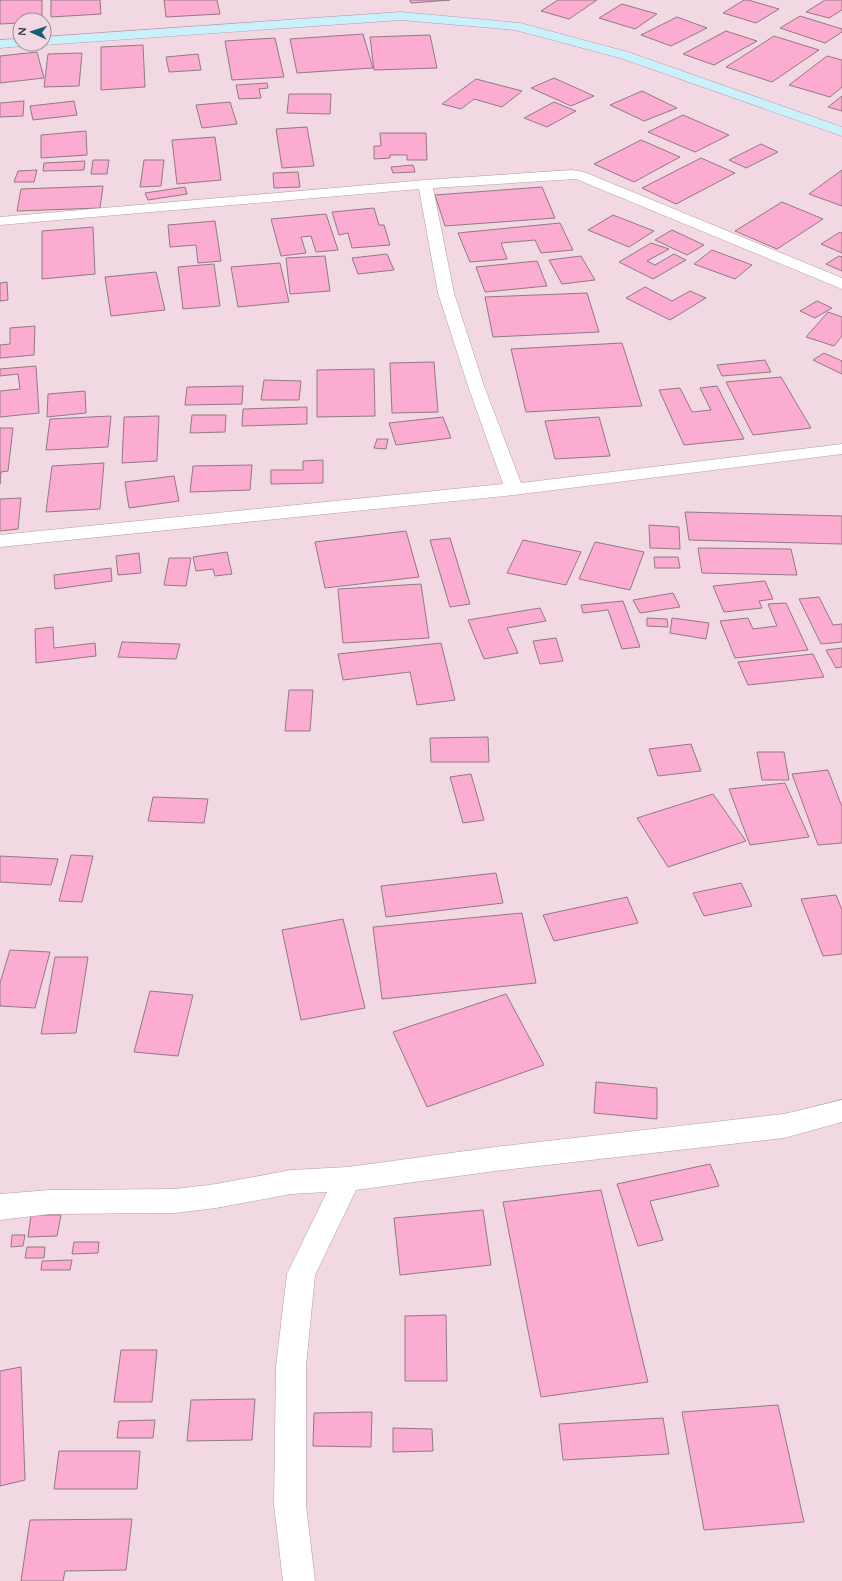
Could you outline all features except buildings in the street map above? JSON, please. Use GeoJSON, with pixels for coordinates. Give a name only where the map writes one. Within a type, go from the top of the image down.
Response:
{"type":"FeatureCollection","features":[{"type":"Feature","properties":{"kind":"main road"},"geometry":{"type":"LineString","coordinates":[[52,40],[401,16],[516,26],[624,55],[842,132]]}},
{"type":"Feature","properties":{"kind":"main road"},"geometry":{"type":"LineString","coordinates":[[0,44],[12,43]]}},
{"type":"Feature","properties":{"kind":"street"},"geometry":{"type":"LineString","coordinates":[[0,221],[425,184],[572,174],[579,175],[842,284]]}},
{"type":"Feature","properties":{"kind":"street"},"geometry":{"type":"LineString","coordinates":[[425,184],[446,293],[476,386],[514,489]]}},
{"type":"Feature","properties":{"kind":"street"},"geometry":{"type":"LineString","coordinates":[[0,540],[514,489],[842,449]]}},
{"type":"Feature","properties":{"kind":"street"},"geometry":{"type":"LineString","coordinates":[[0,1207],[50,1202],[175,1200],[216,1196],[291,1182],[348,1179],[494,1159],[594,1149],[784,1126],[842,1111]]}},
{"type":"Feature","properties":{"kind":"street"},"geometry":{"type":"LineString","coordinates":[[299,1581],[290,1505],[291,1366],[301,1274],[348,1179]]}}]}
